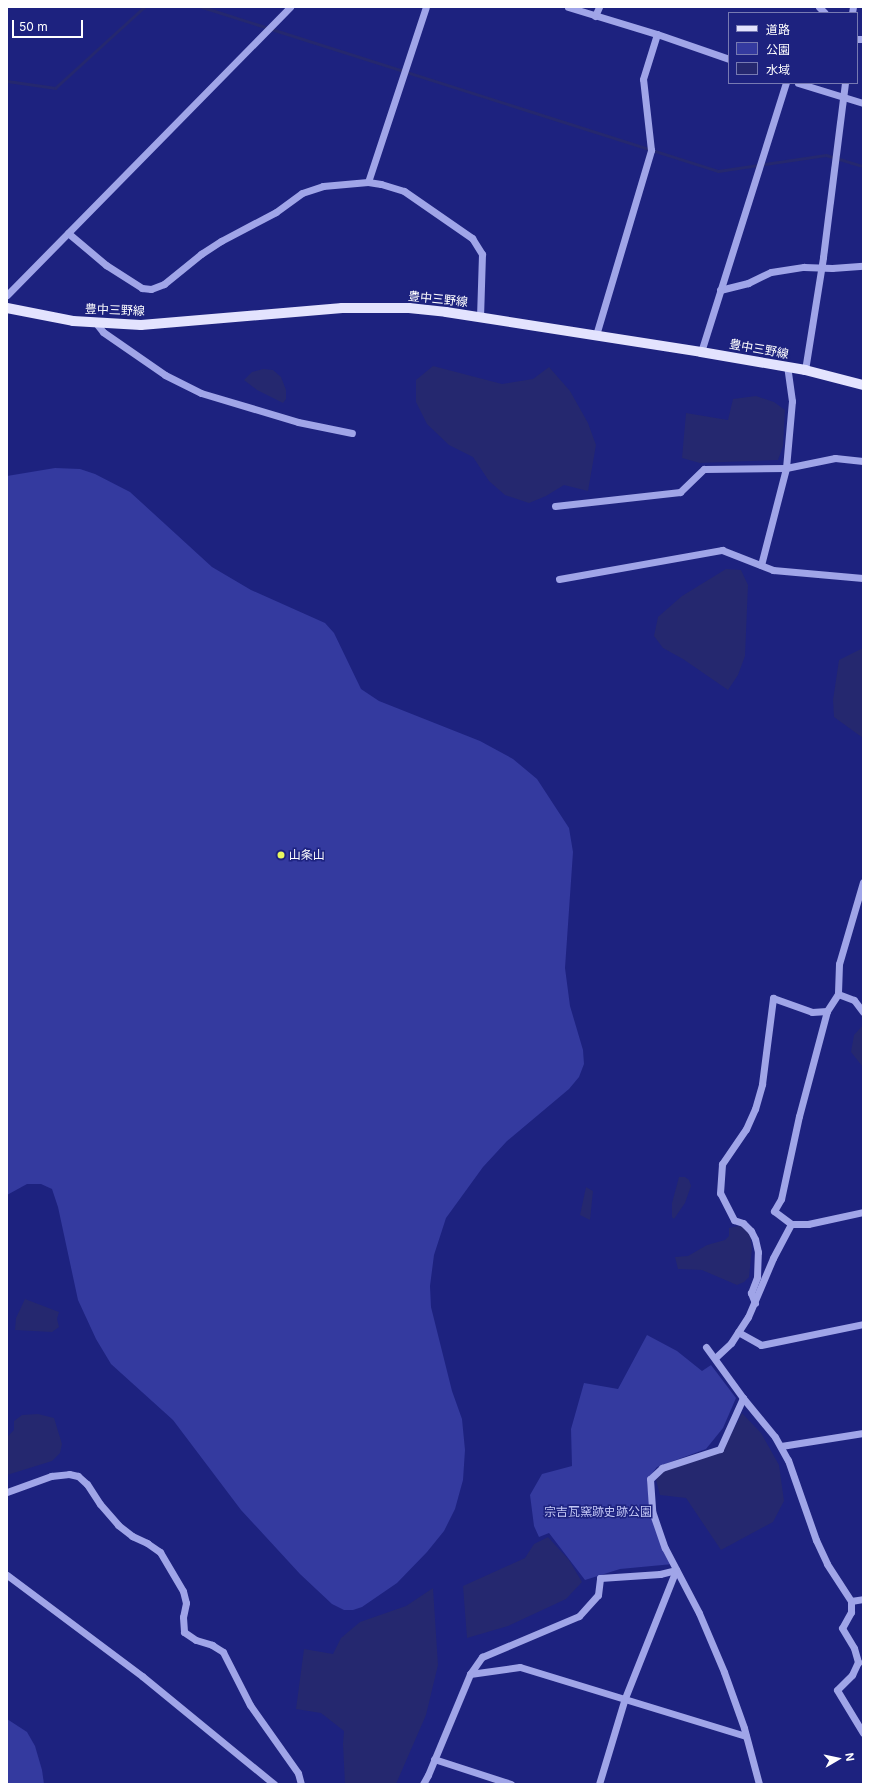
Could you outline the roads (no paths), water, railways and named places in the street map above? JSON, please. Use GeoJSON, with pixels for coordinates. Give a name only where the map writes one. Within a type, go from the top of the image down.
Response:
{"type":"FeatureCollection","features":[{"type":"Feature","properties":{"kind":"main road","name":"豊中三野線"},"geometry":{"type":"LineString","coordinates":[[7,308],[52,318],[96,323],[142,325],[342,308],[409,308],[480,317],[787,366],[863,385]]}},
{"type":"Feature","properties":{"kind":"street"},"geometry":{"type":"LineString","coordinates":[[7,295],[290,7]]}},
{"type":"Feature","properties":{"kind":"street"},"geometry":{"type":"LineString","coordinates":[[368,182],[426,7]]}},
{"type":"Feature","properties":{"kind":"street"},"geometry":{"type":"LineString","coordinates":[[568,7],[657,34],[728,59]]}},
{"type":"Feature","properties":{"kind":"street"},"geometry":{"type":"LineString","coordinates":[[595,16],[599,7]]}},
{"type":"Feature","properties":{"kind":"street"},"geometry":{"type":"LineString","coordinates":[[596,335],[651,150],[643,78],[657,34]]}},
{"type":"Feature","properties":{"kind":"street"},"geometry":{"type":"LineString","coordinates":[[701,352],[786,84]]}},
{"type":"Feature","properties":{"kind":"street"},"geometry":{"type":"LineString","coordinates":[[801,84],[863,103]]}},
{"type":"Feature","properties":{"kind":"street"},"geometry":{"type":"LineString","coordinates":[[805,370],[821,268],[845,84]]}},
{"type":"Feature","properties":{"kind":"street"},"geometry":{"type":"LineString","coordinates":[[68,234],[117,272],[142,288],[151,289],[164,284],[201,254],[221,241],[276,212],[302,193],[323,186],[368,182],[404,191],[472,238],[482,254],[480,317]]}},
{"type":"Feature","properties":{"kind":"street"},"geometry":{"type":"LineString","coordinates":[[720,290],[748,283],[771,272],[804,267],[821,268],[863,266]]}},
{"type":"Feature","properties":{"kind":"street"},"geometry":{"type":"LineString","coordinates":[[96,323],[103,332],[165,375],[201,393],[298,422],[352,433]]}},
{"type":"Feature","properties":{"kind":"street"},"geometry":{"type":"LineString","coordinates":[[761,565],[786,468],[792,401],[787,366]]}},
{"type":"Feature","properties":{"kind":"street"},"geometry":{"type":"LineString","coordinates":[[555,506],[680,492],[704,469],[786,468],[835,458],[863,461]]}},
{"type":"Feature","properties":{"kind":"street"},"geometry":{"type":"LineString","coordinates":[[559,579],[722,550],[773,570],[863,578]]}},
{"type":"Feature","properties":{"kind":"street"},"geometry":{"type":"LineString","coordinates":[[863,882],[839,964],[838,994],[827,1011],[799,1116],[781,1199],[774,1212],[791,1224],[808,1224],[863,1212]]}},
{"type":"Feature","properties":{"kind":"street"},"geometry":{"type":"LineString","coordinates":[[838,994],[854,1000],[863,1012]]}},
{"type":"Feature","properties":{"kind":"street"},"geometry":{"type":"LineString","coordinates":[[755,1303],[751,1293],[757,1277],[758,1252],[755,1239],[751,1231],[744,1223],[734,1220],[720,1193],[722,1164],[746,1129],[755,1109],[762,1084],[773,998],[812,1012],[827,1011]]}},
{"type":"Feature","properties":{"kind":"street"},"geometry":{"type":"LineString","coordinates":[[715,1358],[731,1343],[755,1303],[773,1258],[791,1224]]}},
{"type":"Feature","properties":{"kind":"street"},"geometry":{"type":"LineString","coordinates":[[738,1332],[761,1345],[863,1324]]}},
{"type":"Feature","properties":{"kind":"street"},"geometry":{"type":"LineString","coordinates":[[706,1347],[743,1398],[781,1446],[788,1460],[816,1540],[824,1558],[851,1601],[851,1612],[842,1628],[854,1648],[858,1662],[852,1675],[837,1690],[863,1733]]}},
{"type":"Feature","properties":{"kind":"street"},"geometry":{"type":"LineString","coordinates":[[743,1398],[720,1449],[662,1468],[650,1479],[652,1511],[665,1548],[699,1612],[724,1672],[746,1736],[759,1784]]}},
{"type":"Feature","properties":{"kind":"street"},"geometry":{"type":"LineString","coordinates":[[781,1446],[863,1433]]}},
{"type":"Feature","properties":{"kind":"street"},"geometry":{"type":"LineString","coordinates":[[7,1492],[51,1476],[69,1474],[78,1476],[87,1484],[100,1504],[118,1525],[132,1536],[147,1543],[160,1552],[183,1591],[186,1603],[183,1616],[184,1632],[196,1640],[212,1645],[223,1652],[250,1705],[298,1773],[301,1784]]}},
{"type":"Feature","properties":{"kind":"street"},"geometry":{"type":"LineString","coordinates":[[423,1784],[470,1674],[482,1657],[579,1616],[598,1596],[600,1578],[660,1574],[676,1570]]}},
{"type":"Feature","properties":{"kind":"street"},"geometry":{"type":"LineString","coordinates":[[599,1784],[625,1698],[676,1570]]}},
{"type":"Feature","properties":{"kind":"street"},"geometry":{"type":"LineString","coordinates":[[7,1575],[142,1676],[274,1784]]}},
{"type":"Feature","properties":{"kind":"street"},"geometry":{"type":"LineString","coordinates":[[851,1601],[863,1599]]}},
{"type":"Feature","properties":{"kind":"street"},"geometry":{"type":"LineString","coordinates":[[470,1674],[520,1667],[746,1736]]}},
{"type":"Feature","properties":{"kind":"street"},"geometry":{"type":"LineString","coordinates":[[434,1759],[511,1784]]}},
{"type":"Feature","properties":{"kind":"water"},"geometry":{"type":"Polygon","coordinates":[[[433,366],[502,384],[533,379],[549,367],[570,391],[588,423],[596,445],[588,491],[564,485],[546,496],[529,503],[505,495],[489,481],[473,457],[449,445],[427,424],[416,402],[416,380],[433,366]]]}},
{"type":"Feature","properties":{"kind":"water"},"geometry":{"type":"Polygon","coordinates":[[[263,369],[273,370],[281,377],[286,390],[286,399],[283,403],[257,390],[244,380],[252,372],[263,369]]]}},
{"type":"Feature","properties":{"kind":"water"},"geometry":{"type":"Polygon","coordinates":[[[756,396],[774,402],[785,410],[783,446],[778,460],[700,463],[682,458],[686,413],[728,420],[733,399],[756,396]]]}},
{"type":"Feature","properties":{"kind":"water"},"geometry":{"type":"Polygon","coordinates":[[[726,569],[741,570],[748,585],[745,656],[738,675],[728,690],[683,659],[663,648],[654,636],[658,617],[682,596],[726,569]]]}},
{"type":"Feature","properties":{"kind":"water"},"geometry":{"type":"Polygon","coordinates":[[[863,648],[863,738],[834,717],[833,700],[839,660],[863,648]]]}},
{"type":"Feature","properties":{"kind":"water"},"geometry":{"type":"Polygon","coordinates":[[[863,1025],[863,1073],[862,1066],[851,1052],[854,1035],[863,1025]]]}},
{"type":"Feature","properties":{"kind":"water"},"geometry":{"type":"Polygon","coordinates":[[[679,1177],[685,1177],[689,1180],[691,1186],[685,1203],[674,1219],[672,1217],[672,1203],[679,1177]]]}},
{"type":"Feature","properties":{"kind":"water"},"geometry":{"type":"Polygon","coordinates":[[[586,1187],[593,1191],[590,1220],[580,1215],[586,1187]]]}},
{"type":"Feature","properties":{"kind":"water"},"geometry":{"type":"Polygon","coordinates":[[[738,1226],[745,1227],[750,1234],[752,1248],[749,1277],[744,1282],[737,1285],[702,1270],[678,1269],[675,1257],[688,1256],[707,1245],[725,1240],[729,1236],[729,1228],[738,1226]]]}},
{"type":"Feature","properties":{"kind":"water"},"geometry":{"type":"Polygon","coordinates":[[[25,1299],[59,1312],[57,1319],[59,1327],[52,1332],[15,1330],[16,1318],[25,1299]]]}},
{"type":"Feature","properties":{"kind":"water"},"geometry":{"type":"Polygon","coordinates":[[[742,1413],[761,1433],[779,1465],[784,1501],[773,1522],[721,1550],[686,1498],[660,1495],[656,1480],[666,1468],[723,1450],[742,1413]]]}},
{"type":"Feature","properties":{"kind":"water"},"geometry":{"type":"Polygon","coordinates":[[[38,1414],[54,1418],[62,1444],[60,1453],[52,1461],[7,1475],[7,1437],[14,1430],[14,1421],[22,1415],[38,1414]]]}},
{"type":"Feature","properties":{"kind":"water"},"geometry":{"type":"Polygon","coordinates":[[[548,1537],[569,1560],[582,1582],[566,1599],[508,1626],[467,1638],[463,1586],[525,1558],[534,1544],[548,1537]]]}},
{"type":"Feature","properties":{"kind":"water"},"geometry":{"type":"Polygon","coordinates":[[[433,1588],[438,1665],[426,1715],[396,1784],[345,1784],[343,1744],[344,1731],[321,1713],[296,1709],[304,1649],[333,1654],[341,1638],[360,1622],[406,1606],[433,1588]]]}},
{"type":"Feature","properties":{"kind":"waterway"},"geometry":{"type":"LineString","coordinates":[[7,81],[55,88],[144,7]]}},
{"type":"Feature","properties":{"kind":"waterway"},"geometry":{"type":"LineString","coordinates":[[202,7],[718,171],[826,155],[863,166]]}},
{"type":"Feature","properties":{"kind":"place","name":"山条山"},"geometry":{"type":"Point","coordinates":[281,855]}},
{"type":"Feature","properties":{"kind":"park label","name":"宗吉瓦窯跡史跡公園"},"geometry":{"type":"Point","coordinates":[598,1512]}}]}
